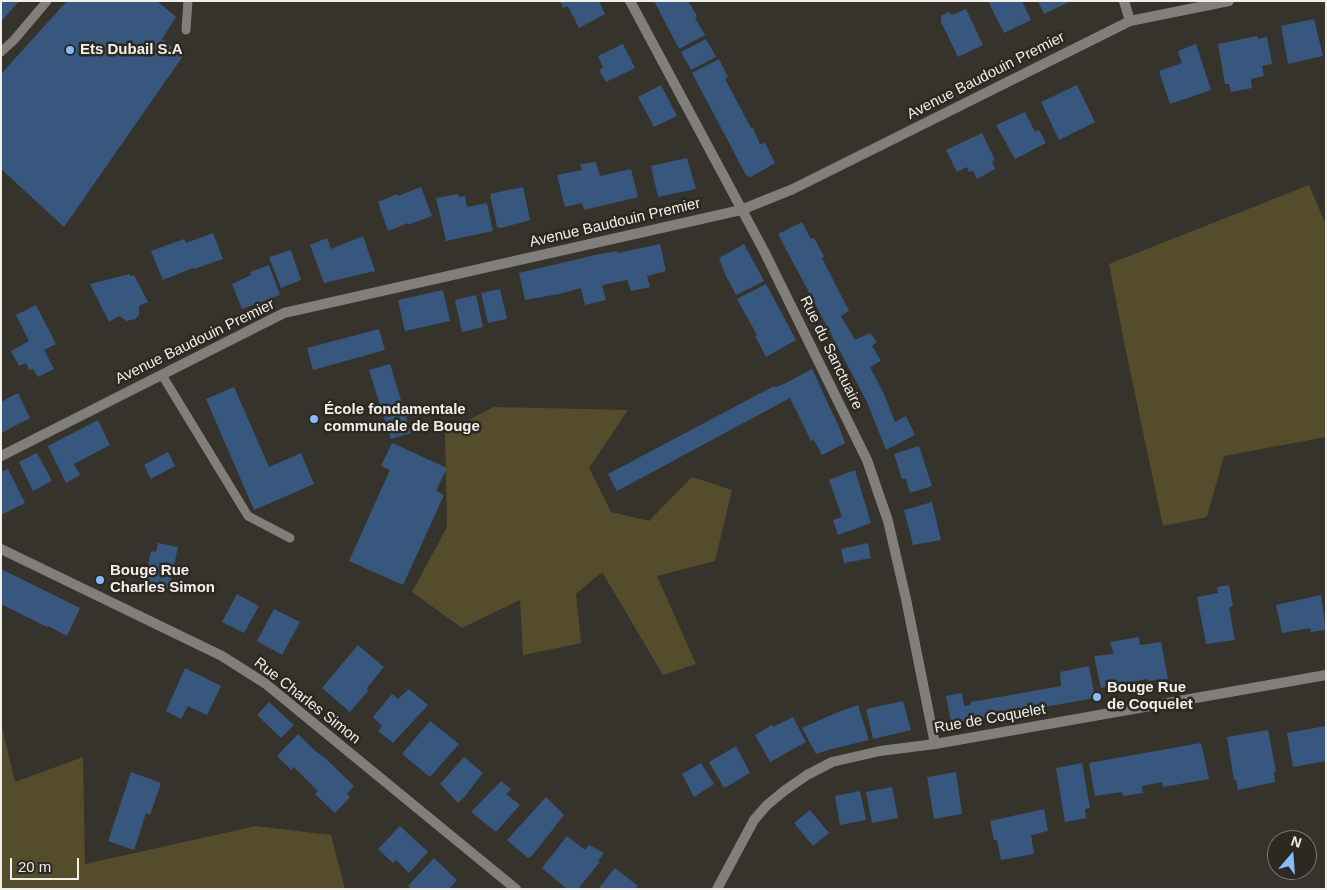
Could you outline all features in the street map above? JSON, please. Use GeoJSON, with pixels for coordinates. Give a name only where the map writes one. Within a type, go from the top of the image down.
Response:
{"type":"FeatureCollection","features":[{"type":"Feature","properties":{"kind":"street","name":"Rue du Sanctuaire"},"geometry":{"type":"LineString","coordinates":[[630,1],[764,251],[868,460],[888,521],[906,598],[935,744]]}},
{"type":"Feature","properties":{"kind":"street"},"geometry":{"type":"LineString","coordinates":[[1124,1],[1130,21]]}},
{"type":"Feature","properties":{"kind":"street","name":"Avenue Baudouin Premier"},"geometry":{"type":"LineString","coordinates":[[1,456],[284,313],[741,210],[793,189],[1130,21],[1229,1]]}},
{"type":"Feature","properties":{"kind":"street","name":"Rue Charles Simon"},"geometry":{"type":"LineString","coordinates":[[1,549],[222,656],[266,684],[516,889]]}},
{"type":"Feature","properties":{"kind":"street","name":"Rue de Coquelet"},"geometry":{"type":"LineString","coordinates":[[717,889],[754,820],[767,805],[784,791],[832,762],[880,751],[935,744],[1326,675]]}},
{"type":"Feature","properties":{"kind":"lane"},"geometry":{"type":"LineString","coordinates":[[1,52],[14,40],[47,1]]}},
{"type":"Feature","properties":{"kind":"lane"},"geometry":{"type":"LineString","coordinates":[[186,30],[188,1]]}},
{"type":"Feature","properties":{"kind":"lane"},"geometry":{"type":"LineString","coordinates":[[162,375],[248,516],[290,538]]}},
{"type":"Feature","properties":{"kind":"shaded area"},"geometry":{"type":"Polygon","coordinates":[[[1309,185],[1326,225],[1326,437],[1224,456],[1207,517],[1163,526],[1109,264],[1309,185]]]}},
{"type":"Feature","properties":{"kind":"shaded area"},"geometry":{"type":"Polygon","coordinates":[[[494,407],[628,410],[589,468],[611,512],[649,521],[692,477],[732,490],[715,561],[657,576],[696,664],[663,675],[602,572],[576,594],[581,643],[523,655],[520,600],[462,628],[412,592],[447,527],[445,432],[494,407]]]}},
{"type":"Feature","properties":{"kind":"shaded area"},"geometry":{"type":"Polygon","coordinates":[[[1,723],[15,782],[83,757],[85,864],[256,826],[331,835],[345,889],[1,889],[1,723]]]}},
{"type":"Feature","properties":{"kind":"building"},"geometry":{"type":"Polygon","coordinates":[[[1,1],[19,1],[1,22],[1,1]]]}},
{"type":"Feature","properties":{"kind":"building"},"geometry":{"type":"Polygon","coordinates":[[[67,1],[157,1],[176,17],[162,39],[183,56],[64,227],[1,169],[1,74],[67,1]]]}},
{"type":"Feature","properties":{"kind":"building"},"geometry":{"type":"Polygon","coordinates":[[[560,1],[599,1],[605,14],[579,28],[568,6],[563,8],[560,1]]]}},
{"type":"Feature","properties":{"kind":"building"},"geometry":{"type":"Polygon","coordinates":[[[654,1],[688,1],[705,35],[679,49],[654,1]]]}},
{"type":"Feature","properties":{"kind":"building"},"geometry":{"type":"Polygon","coordinates":[[[988,1],[1022,1],[1031,20],[1004,33],[988,1]]]}},
{"type":"Feature","properties":{"kind":"building"},"geometry":{"type":"Polygon","coordinates":[[[1038,1],[1071,1],[1044,14],[1038,1]]]}},
{"type":"Feature","properties":{"kind":"building"},"geometry":{"type":"Polygon","coordinates":[[[966,9],[983,45],[958,57],[941,22],[941,16],[949,12],[952,15],[966,9]]]}},
{"type":"Feature","properties":{"kind":"building"},"geometry":{"type":"Polygon","coordinates":[[[1314,19],[1323,56],[1288,64],[1281,26],[1314,19]]]}},
{"type":"Feature","properties":{"kind":"building"},"geometry":{"type":"Polygon","coordinates":[[[1257,36],[1258,39],[1267,37],[1272,64],[1262,66],[1264,76],[1251,79],[1252,88],[1231,92],[1229,84],[1225,84],[1218,44],[1257,36]]]}},
{"type":"Feature","properties":{"kind":"building"},"geometry":{"type":"Polygon","coordinates":[[[706,39],[716,57],[691,70],[681,52],[706,39]]]}},
{"type":"Feature","properties":{"kind":"building"},"geometry":{"type":"Polygon","coordinates":[[[623,44],[635,68],[606,82],[599,70],[603,68],[598,56],[623,44]]]}},
{"type":"Feature","properties":{"kind":"building"},"geometry":{"type":"Polygon","coordinates":[[[1196,44],[1211,90],[1170,104],[1159,71],[1182,63],[1178,51],[1196,44]]]}},
{"type":"Feature","properties":{"kind":"building"},"geometry":{"type":"Polygon","coordinates":[[[719,59],[728,77],[725,79],[751,128],[753,128],[760,144],[765,143],[775,163],[751,177],[746,175],[692,73],[719,59]]]}},
{"type":"Feature","properties":{"kind":"building"},"geometry":{"type":"Polygon","coordinates":[[[661,85],[677,116],[654,127],[638,97],[661,85]]]}},
{"type":"Feature","properties":{"kind":"building"},"geometry":{"type":"Polygon","coordinates":[[[1077,85],[1095,122],[1059,140],[1041,102],[1077,85]]]}},
{"type":"Feature","properties":{"kind":"building"},"geometry":{"type":"Polygon","coordinates":[[[1025,112],[1035,132],[1039,130],[1046,143],[1015,159],[996,125],[1025,112]]]}},
{"type":"Feature","properties":{"kind":"building"},"geometry":{"type":"Polygon","coordinates":[[[982,133],[995,160],[992,161],[995,169],[977,179],[973,171],[969,172],[967,167],[957,172],[946,150],[982,133]]]}},
{"type":"Feature","properties":{"kind":"building"},"geometry":{"type":"Polygon","coordinates":[[[687,158],[696,189],[658,197],[651,166],[687,158]]]}},
{"type":"Feature","properties":{"kind":"building"},"geometry":{"type":"Polygon","coordinates":[[[596,162],[600,176],[631,169],[638,197],[584,210],[582,203],[565,207],[557,175],[582,170],[580,164],[596,162]]]}},
{"type":"Feature","properties":{"kind":"building"},"geometry":{"type":"Polygon","coordinates":[[[421,187],[432,216],[388,231],[378,202],[421,187]]]}},
{"type":"Feature","properties":{"kind":"building"},"geometry":{"type":"Polygon","coordinates":[[[523,187],[530,220],[501,228],[497,227],[490,194],[523,187]]]}},
{"type":"Feature","properties":{"kind":"building"},"geometry":{"type":"Polygon","coordinates":[[[458,194],[459,197],[465,196],[467,207],[487,203],[493,231],[446,241],[436,198],[458,194]]]}},
{"type":"Feature","properties":{"kind":"building"},"geometry":{"type":"Polygon","coordinates":[[[802,222],[811,239],[814,238],[824,256],[822,258],[849,311],[841,316],[855,340],[870,333],[877,342],[872,346],[881,361],[870,367],[884,394],[895,422],[906,416],[915,435],[886,450],[867,402],[778,234],[802,222]]]}},
{"type":"Feature","properties":{"kind":"building"},"geometry":{"type":"Polygon","coordinates":[[[213,233],[223,259],[163,280],[151,251],[184,239],[186,243],[213,233]]]}},
{"type":"Feature","properties":{"kind":"building"},"geometry":{"type":"Polygon","coordinates":[[[363,236],[375,271],[324,283],[310,245],[327,238],[331,249],[363,236]]]}},
{"type":"Feature","properties":{"kind":"building"},"geometry":{"type":"Polygon","coordinates":[[[660,244],[666,271],[647,276],[650,287],[631,291],[627,280],[602,285],[606,300],[585,305],[581,288],[525,300],[519,273],[595,255],[617,251],[618,253],[660,244]]]}},
{"type":"Feature","properties":{"kind":"building"},"geometry":{"type":"Polygon","coordinates":[[[744,244],[764,281],[736,295],[719,258],[744,244]]]}},
{"type":"Feature","properties":{"kind":"building"},"geometry":{"type":"Polygon","coordinates":[[[291,250],[301,280],[281,288],[269,257],[291,250]]]}},
{"type":"Feature","properties":{"kind":"building"},"geometry":{"type":"Polygon","coordinates":[[[269,265],[280,295],[242,309],[232,284],[251,275],[250,272],[269,265]]]}},
{"type":"Feature","properties":{"kind":"building"},"geometry":{"type":"Polygon","coordinates":[[[130,274],[131,276],[134,275],[148,302],[139,306],[139,315],[135,319],[127,321],[119,316],[109,322],[90,284],[130,274]]]}},
{"type":"Feature","properties":{"kind":"building"},"geometry":{"type":"Polygon","coordinates":[[[766,284],[796,340],[766,357],[755,336],[757,335],[737,299],[766,284]]]}},
{"type":"Feature","properties":{"kind":"building"},"geometry":{"type":"Polygon","coordinates":[[[500,289],[507,319],[488,323],[481,293],[500,289]]]}},
{"type":"Feature","properties":{"kind":"building"},"geometry":{"type":"Polygon","coordinates":[[[443,290],[450,321],[405,331],[398,300],[443,290]]]}},
{"type":"Feature","properties":{"kind":"building"},"geometry":{"type":"Polygon","coordinates":[[[476,295],[483,327],[462,332],[455,300],[476,295]]]}},
{"type":"Feature","properties":{"kind":"building"},"geometry":{"type":"Polygon","coordinates":[[[36,305],[56,344],[44,350],[54,369],[38,377],[33,369],[29,370],[26,363],[19,366],[11,351],[29,341],[16,315],[36,305]]]}},
{"type":"Feature","properties":{"kind":"building"},"geometry":{"type":"Polygon","coordinates":[[[379,329],[385,350],[313,370],[307,348],[379,329]]]}},
{"type":"Feature","properties":{"kind":"building"},"geometry":{"type":"Polygon","coordinates":[[[390,364],[411,433],[391,439],[369,370],[390,364]]]}},
{"type":"Feature","properties":{"kind":"building"},"geometry":{"type":"Polygon","coordinates":[[[812,369],[845,443],[822,455],[814,440],[811,441],[790,398],[616,490],[608,474],[774,386],[784,384],[812,369]]]}},
{"type":"Feature","properties":{"kind":"building"},"geometry":{"type":"Polygon","coordinates":[[[234,387],[269,467],[301,453],[314,484],[254,510],[206,399],[234,387]]]}},
{"type":"Feature","properties":{"kind":"building"},"geometry":{"type":"Polygon","coordinates":[[[18,393],[30,418],[1,433],[1,402],[18,393]]]}},
{"type":"Feature","properties":{"kind":"building"},"geometry":{"type":"Polygon","coordinates":[[[98,420],[110,445],[74,464],[80,475],[66,483],[48,446],[98,420]]]}},
{"type":"Feature","properties":{"kind":"building"},"geometry":{"type":"Polygon","coordinates":[[[392,443],[447,468],[436,491],[444,495],[403,585],[349,561],[390,470],[381,466],[392,443]]]}},
{"type":"Feature","properties":{"kind":"building"},"geometry":{"type":"Polygon","coordinates":[[[919,446],[932,486],[910,493],[906,479],[902,479],[894,454],[919,446]]]}},
{"type":"Feature","properties":{"kind":"building"},"geometry":{"type":"Polygon","coordinates":[[[168,452],[175,466],[151,479],[144,465],[168,452]]]}},
{"type":"Feature","properties":{"kind":"building"},"geometry":{"type":"Polygon","coordinates":[[[37,453],[52,481],[33,491],[19,462],[37,453]]]}},
{"type":"Feature","properties":{"kind":"building"},"geometry":{"type":"Polygon","coordinates":[[[8,469],[25,503],[1,515],[1,472],[8,469]]]}},
{"type":"Feature","properties":{"kind":"building"},"geometry":{"type":"Polygon","coordinates":[[[855,470],[871,523],[838,535],[833,520],[842,517],[829,480],[855,470]]]}},
{"type":"Feature","properties":{"kind":"building"},"geometry":{"type":"Polygon","coordinates":[[[932,502],[941,540],[913,545],[904,510],[932,502]]]}},
{"type":"Feature","properties":{"kind":"building"},"geometry":{"type":"Polygon","coordinates":[[[158,543],[178,547],[169,589],[144,584],[151,551],[156,552],[158,543]]]}},
{"type":"Feature","properties":{"kind":"building"},"geometry":{"type":"Polygon","coordinates":[[[868,543],[871,558],[844,563],[841,549],[868,543]]]}},
{"type":"Feature","properties":{"kind":"building"},"geometry":{"type":"Polygon","coordinates":[[[1,569],[80,608],[67,636],[1,604],[1,569]]]}},
{"type":"Feature","properties":{"kind":"building"},"geometry":{"type":"Polygon","coordinates":[[[1229,585],[1233,606],[1229,608],[1235,640],[1206,644],[1197,597],[1218,593],[1217,587],[1229,585]]]}},
{"type":"Feature","properties":{"kind":"building"},"geometry":{"type":"Polygon","coordinates":[[[237,594],[259,606],[244,633],[222,622],[237,594]]]}},
{"type":"Feature","properties":{"kind":"building"},"geometry":{"type":"Polygon","coordinates":[[[1321,595],[1326,630],[1311,632],[1310,628],[1282,633],[1276,605],[1321,595]]]}},
{"type":"Feature","properties":{"kind":"building"},"geometry":{"type":"Polygon","coordinates":[[[274,609],[300,622],[282,655],[257,641],[274,609]]]}},
{"type":"Feature","properties":{"kind":"building"},"geometry":{"type":"Polygon","coordinates":[[[1139,637],[1140,645],[1161,642],[1168,679],[1148,681],[1147,679],[1101,688],[1094,656],[1114,654],[1110,642],[1139,637]]]}},
{"type":"Feature","properties":{"kind":"building"},"geometry":{"type":"Polygon","coordinates":[[[358,645],[384,667],[367,688],[368,691],[350,712],[322,688],[358,645]]]}},
{"type":"Feature","properties":{"kind":"building"},"geometry":{"type":"Polygon","coordinates":[[[1089,666],[1095,698],[954,723],[951,721],[946,696],[962,693],[964,706],[971,705],[971,702],[1061,686],[1060,672],[1089,666]]]}},
{"type":"Feature","properties":{"kind":"building"},"geometry":{"type":"Polygon","coordinates":[[[185,668],[221,686],[207,715],[188,706],[181,719],[166,711],[185,668]]]}},
{"type":"Feature","properties":{"kind":"building"},"geometry":{"type":"Polygon","coordinates":[[[409,689],[428,705],[393,743],[378,731],[382,726],[373,717],[392,694],[398,699],[409,689]]]}},
{"type":"Feature","properties":{"kind":"building"},"geometry":{"type":"Polygon","coordinates":[[[903,701],[911,730],[873,739],[866,709],[903,701]]]}},
{"type":"Feature","properties":{"kind":"building"},"geometry":{"type":"Polygon","coordinates":[[[269,702],[294,725],[281,738],[257,715],[269,702]]]}},
{"type":"Feature","properties":{"kind":"building"},"geometry":{"type":"Polygon","coordinates":[[[858,705],[869,740],[816,754],[802,728],[858,705]]]}},
{"type":"Feature","properties":{"kind":"building"},"geometry":{"type":"Polygon","coordinates":[[[793,717],[806,742],[770,762],[755,735],[772,725],[773,727],[793,717]]]}},
{"type":"Feature","properties":{"kind":"building"},"geometry":{"type":"Polygon","coordinates":[[[430,721],[459,744],[430,777],[402,754],[430,721]]]}},
{"type":"Feature","properties":{"kind":"building"},"geometry":{"type":"Polygon","coordinates":[[[1326,726],[1326,761],[1293,767],[1287,733],[1326,726]]]}},
{"type":"Feature","properties":{"kind":"building"},"geometry":{"type":"Polygon","coordinates":[[[1268,730],[1276,772],[1274,773],[1275,782],[1238,790],[1236,780],[1234,780],[1227,737],[1268,730]]]}},
{"type":"Feature","properties":{"kind":"building"},"geometry":{"type":"Polygon","coordinates":[[[298,734],[354,786],[347,794],[350,797],[335,813],[315,794],[318,791],[294,767],[291,770],[277,756],[298,734]]]}},
{"type":"Feature","properties":{"kind":"building"},"geometry":{"type":"Polygon","coordinates":[[[1201,743],[1209,779],[1163,787],[1162,782],[1142,786],[1143,793],[1123,796],[1122,792],[1095,796],[1089,763],[1201,743]]]}},
{"type":"Feature","properties":{"kind":"building"},"geometry":{"type":"Polygon","coordinates":[[[736,746],[750,773],[724,788],[709,762],[736,746]]]}},
{"type":"Feature","properties":{"kind":"building"},"geometry":{"type":"Polygon","coordinates":[[[464,757],[483,773],[458,803],[440,784],[464,757]]]}},
{"type":"Feature","properties":{"kind":"building"},"geometry":{"type":"Polygon","coordinates":[[[701,763],[714,784],[694,797],[682,774],[701,763]]]}},
{"type":"Feature","properties":{"kind":"building"},"geometry":{"type":"Polygon","coordinates":[[[1082,763],[1090,808],[1085,809],[1086,818],[1065,822],[1056,768],[1082,763]]]}},
{"type":"Feature","properties":{"kind":"building"},"geometry":{"type":"Polygon","coordinates":[[[131,772],[161,783],[150,815],[146,813],[134,850],[108,841],[131,772]]]}},
{"type":"Feature","properties":{"kind":"building"},"geometry":{"type":"Polygon","coordinates":[[[956,772],[962,814],[934,819],[927,777],[956,772]]]}},
{"type":"Feature","properties":{"kind":"building"},"geometry":{"type":"Polygon","coordinates":[[[501,781],[511,789],[506,794],[520,805],[496,832],[471,812],[501,781]]]}},
{"type":"Feature","properties":{"kind":"building"},"geometry":{"type":"Polygon","coordinates":[[[892,787],[898,818],[872,823],[866,792],[892,787]]]}},
{"type":"Feature","properties":{"kind":"building"},"geometry":{"type":"Polygon","coordinates":[[[860,791],[866,820],[840,825],[835,796],[860,791]]]}},
{"type":"Feature","properties":{"kind":"building"},"geometry":{"type":"Polygon","coordinates":[[[546,797],[564,815],[532,856],[528,858],[507,840],[546,797]]]}},
{"type":"Feature","properties":{"kind":"building"},"geometry":{"type":"Polygon","coordinates":[[[1044,809],[1048,831],[1031,835],[1034,854],[1001,860],[997,840],[994,840],[990,821],[1044,809]]]}},
{"type":"Feature","properties":{"kind":"building"},"geometry":{"type":"Polygon","coordinates":[[[810,810],[829,833],[813,846],[794,823],[810,810]]]}},
{"type":"Feature","properties":{"kind":"building"},"geometry":{"type":"Polygon","coordinates":[[[400,826],[428,852],[409,873],[396,860],[393,863],[378,849],[400,826]]]}},
{"type":"Feature","properties":{"kind":"building"},"geometry":{"type":"Polygon","coordinates":[[[567,836],[585,850],[589,845],[604,853],[598,861],[600,862],[578,889],[567,889],[542,868],[567,836]]]}},
{"type":"Feature","properties":{"kind":"building"},"geometry":{"type":"Polygon","coordinates":[[[434,858],[457,880],[449,889],[411,889],[408,886],[434,858]]]}},
{"type":"Feature","properties":{"kind":"building"},"geometry":{"type":"Polygon","coordinates":[[[615,868],[638,886],[636,889],[598,889],[615,868]]]}},
{"type":"Feature","properties":{"kind":"place","name":"Ets Dubail S.A"},"geometry":{"type":"Point","coordinates":[70,50]}},
{"type":"Feature","properties":{"kind":"place","name":"École fondamentale communale de Bouge"},"geometry":{"type":"Point","coordinates":[314,419]}},
{"type":"Feature","properties":{"kind":"place","name":"Bouge Rue Charles Simon"},"geometry":{"type":"Point","coordinates":[100,580]}},
{"type":"Feature","properties":{"kind":"place","name":"Bouge Rue de Coquelet"},"geometry":{"type":"Point","coordinates":[1097,697]}}]}
